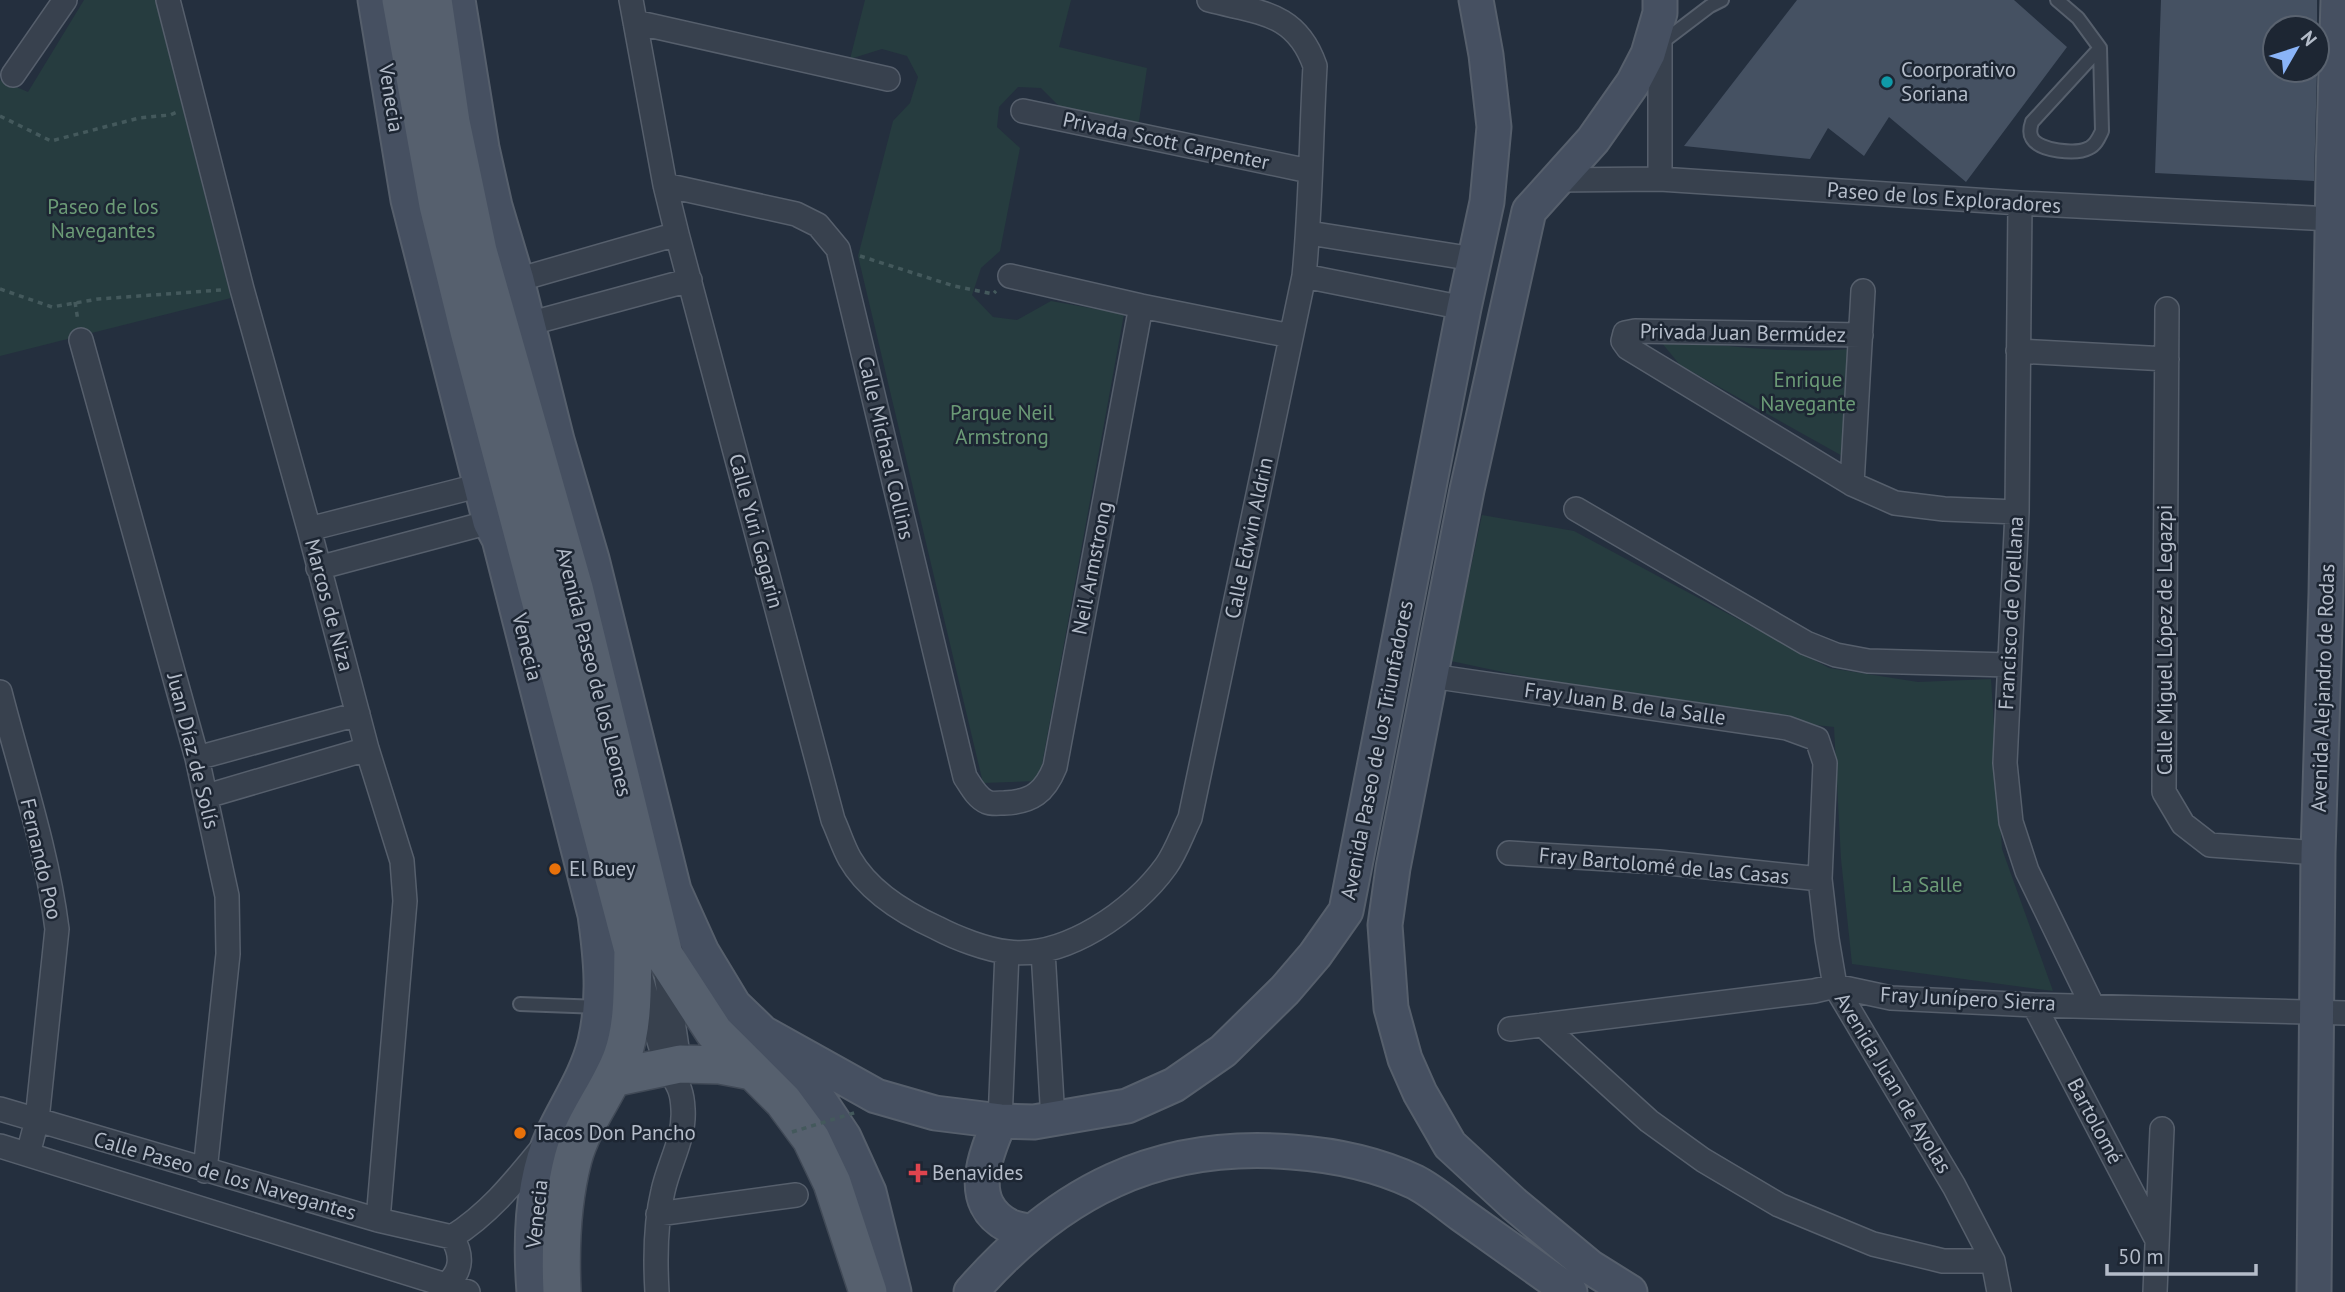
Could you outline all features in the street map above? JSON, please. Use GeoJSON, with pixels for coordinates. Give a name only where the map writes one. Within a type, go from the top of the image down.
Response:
{"type":"FeatureCollection","features":[{"type":"Feature","properties":{"kind":"main road","name":"Avenida Paseo de los Leones"},"geometry":{"type":"LineString","coordinates":[[401,0],[438,205],[469,331],[564,688],[648,953],[714,1032],[783,1101],[811,1139],[832,1182],[868,1292]]}},
{"type":"Feature","properties":{"kind":"main road","name":"Avenida Paseo de los Leones"},"geometry":{"type":"LineString","coordinates":[[433,0],[451,122],[478,251],[572,582],[648,953],[628,1036],[613,1079],[574,1156],[566,1203],[562,1292]]}},
{"type":"Feature","properties":{"kind":"main road"},"geometry":{"type":"LineString","coordinates":[[557,440],[572,582],[623,685]]}},
{"type":"Feature","properties":{"kind":"main road"},"geometry":{"type":"LineString","coordinates":[[495,530],[564,688]]}},
{"type":"Feature","properties":{"kind":"main road"},"geometry":{"type":"LineString","coordinates":[[613,1079],[720,1065],[751,1071]]}},
{"type":"Feature","properties":{"kind":"street"},"geometry":{"type":"LineString","coordinates":[[13,75],[65,0]]}},
{"type":"Feature","properties":{"kind":"street","name":"Marcos de Niza"},"geometry":{"type":"LineString","coordinates":[[168,0],[242,289],[405,881],[378,1220]]}},
{"type":"Feature","properties":{"kind":"street","name":"Venecia"},"geometry":{"type":"LineString","coordinates":[[375,0],[408,200],[595,915],[602,962],[601,1007],[594,1044],[586,1070],[552,1136],[536,1193],[534,1292]]}},
{"type":"Feature","properties":{"kind":"street"},"geometry":{"type":"LineString","coordinates":[[458,0],[482,148],[495,206],[517,280],[557,440],[592,559],[674,890],[702,953],[734,1005],[763,1033],[812,1089],[844,1137],[869,1192],[894,1292]]}},
{"type":"Feature","properties":{"kind":"street","name":"Calle Edwin Aldrin"},"geometry":{"type":"LineString","coordinates":[[1025,952],[1076,938],[1111,921],[1140,896],[1167,865],[1190,818],[1304,276],[1309,233],[1309,171],[1315,66],[1310,51],[1293,28],[1278,18],[1209,0]]}},
{"type":"Feature","properties":{"kind":"street","name":"Avenida Paseo de los Triunfadores"},"geometry":{"type":"LineString","coordinates":[[763,1033],[876,1096],[935,1113],[1000,1121],[1053,1120],[1127,1106],[1174,1085],[1223,1051],[1285,990],[1315,955],[1346,911],[1487,202],[1494,127],[1486,55],[1476,0]]}},
{"type":"Feature","properties":{"kind":"street","name":"Avenida Alejandro de Rodas"},"geometry":{"type":"LineString","coordinates":[[2314,1292],[2330,1013],[2318,853],[2335,592],[2332,219],[2339,174],[2338,0]]}},
{"type":"Feature","properties":{"kind":"street"},"geometry":{"type":"LineString","coordinates":[[633,11],[888,79]]}},
{"type":"Feature","properties":{"kind":"street","name":"Calle Yuri Gagarin"},"geometry":{"type":"LineString","coordinates":[[633,11],[665,185],[677,234],[833,820],[851,861],[877,891],[905,913],[951,935],[1025,952]]}},
{"type":"Feature","properties":{"kind":"street"},"geometry":{"type":"LineString","coordinates":[[1660,19],[1660,179]]}},
{"type":"Feature","properties":{"kind":"street","name":"Avenida Paseo de los Triunfadores"},"geometry":{"type":"LineString","coordinates":[[1630,1292],[1581,1259],[1514,1204],[1450,1145],[1420,1093],[1405,1059],[1391,1008],[1385,925],[1393,868],[1468,491],[1529,211],[1616,111],[1648,54],[1660,19]]}},
{"type":"Feature","properties":{"kind":"street","name":"Privada Scott Carpenter"},"geometry":{"type":"LineString","coordinates":[[1023,111],[1309,171]]}},
{"type":"Feature","properties":{"kind":"street","name":"Paseo de los Exploradores"},"geometry":{"type":"LineString","coordinates":[[1556,180],[1660,179],[2020,203],[2332,219]]}},
{"type":"Feature","properties":{"kind":"street","name":"Calle Michael Collins"},"geometry":{"type":"LineString","coordinates":[[665,185],[796,214],[818,225],[838,249],[965,777],[976,793],[988,803],[1009,803]]}},
{"type":"Feature","properties":{"kind":"street"},"geometry":{"type":"LineString","coordinates":[[1487,202],[1529,211]]}},
{"type":"Feature","properties":{"kind":"street","name":"Francisco de Orellana"},"geometry":{"type":"LineString","coordinates":[[2020,203],[2017,512],[2005,763],[2011,822],[2027,871],[2092,1005]]}},
{"type":"Feature","properties":{"kind":"street"},"geometry":{"type":"LineString","coordinates":[[1309,233],[1474,259]]}},
{"type":"Feature","properties":{"kind":"street"},"geometry":{"type":"LineString","coordinates":[[517,280],[677,234]]}},
{"type":"Feature","properties":{"kind":"street"},"geometry":{"type":"LineString","coordinates":[[1010,276],[1291,336]]}},
{"type":"Feature","properties":{"kind":"street"},"geometry":{"type":"LineString","coordinates":[[1304,276],[1464,307]]}},
{"type":"Feature","properties":{"kind":"street"},"geometry":{"type":"LineString","coordinates":[[528,324],[690,280]]}},
{"type":"Feature","properties":{"kind":"street","name":"Privada Juan Bermúdez"},"geometry":{"type":"LineString","coordinates":[[1861,335],[1634,331],[1625,333],[1623,341],[1628,348],[1852,484],[1861,335],[1863,291]]}},
{"type":"Feature","properties":{"kind":"street","name":"Neil Armstrong"},"geometry":{"type":"LineString","coordinates":[[1009,803],[1038,794],[1048,783],[1055,767],[1141,306]]}},
{"type":"Feature","properties":{"kind":"street","name":"Calle Miguel López de Legazpi"},"geometry":{"type":"LineString","coordinates":[[2167,309],[2164,792],[2183,824],[2210,845],[2318,853]]}},
{"type":"Feature","properties":{"kind":"street","name":"Juan Díaz de Solís"},"geometry":{"type":"LineString","coordinates":[[81,340],[207,796],[227,896],[229,926],[222,1018],[205,1171]]}},
{"type":"Feature","properties":{"kind":"street"},"geometry":{"type":"LineString","coordinates":[[2018,351],[2167,359]]}},
{"type":"Feature","properties":{"kind":"street"},"geometry":{"type":"LineString","coordinates":[[1852,484],[1895,503],[1944,509],[2017,512]]}},
{"type":"Feature","properties":{"kind":"street"},"geometry":{"type":"LineString","coordinates":[[309,529],[481,485]]}},
{"type":"Feature","properties":{"kind":"street"},"geometry":{"type":"LineString","coordinates":[[1576,509],[1806,643],[1836,655],[1868,661],[2008,665]]}},
{"type":"Feature","properties":{"kind":"street"},"geometry":{"type":"LineString","coordinates":[[318,568],[495,530]]}},
{"type":"Feature","properties":{"kind":"street","name":"Fray Juan B. de la Salle"},"geometry":{"type":"LineString","coordinates":[[1432,676],[1787,728],[1817,739]]}},
{"type":"Feature","properties":{"kind":"street","name":"Fernando Poo"},"geometry":{"type":"LineString","coordinates":[[0,692],[48,877],[57,929],[37,1120],[28,1154]]}},
{"type":"Feature","properties":{"kind":"street"},"geometry":{"type":"LineString","coordinates":[[197,758],[358,714]]}},
{"type":"Feature","properties":{"kind":"street","name":"Avenida Juan de Ayolas"},"geometry":{"type":"LineString","coordinates":[[1817,739],[1825,763],[1820,879],[1835,986],[1954,1186],[1993,1261],[1999,1292]]}},
{"type":"Feature","properties":{"kind":"street"},"geometry":{"type":"LineString","coordinates":[[207,796],[367,749]]}},
{"type":"Feature","properties":{"kind":"street","name":"Fray Bartolomé de las Casas"},"geometry":{"type":"LineString","coordinates":[[1509,853],[1659,862],[1820,879]]}},
{"type":"Feature","properties":{"kind":"street"},"geometry":{"type":"LineString","coordinates":[[1346,911],[1385,925]]}},
{"type":"Feature","properties":{"kind":"street"},"geometry":{"type":"LineString","coordinates":[[1025,952],[1053,1120]]}},
{"type":"Feature","properties":{"kind":"street"},"geometry":{"type":"LineString","coordinates":[[1025,952],[1000,1121],[986,1152],[981,1176],[986,1200],[995,1214],[1009,1225],[1031,1232]]}},
{"type":"Feature","properties":{"kind":"street"},"geometry":{"type":"LineString","coordinates":[[648,953],[682,1096],[683,1123],[658,1214],[655,1258],[657,1292]]}},
{"type":"Feature","properties":{"kind":"street","name":"Fray Junípero Sierra"},"geometry":{"type":"LineString","coordinates":[[1510,1029],[1814,991],[1835,986],[1891,998],[2034,1005],[2330,1013]]}},
{"type":"Feature","properties":{"kind":"street","name":"Bartolomé"},"geometry":{"type":"LineString","coordinates":[[2034,1005],[2156,1238]]}},
{"type":"Feature","properties":{"kind":"street"},"geometry":{"type":"LineString","coordinates":[[1544,1025],[1649,1121],[1703,1160],[1779,1205],[1872,1244],[1943,1261],[1993,1261]]}},
{"type":"Feature","properties":{"kind":"street","name":"Calle Paseo de los Navegantes"},"geometry":{"type":"LineString","coordinates":[[0,1109],[378,1220],[452,1237],[459,1250],[460,1264],[455,1277],[458,1288]]}},
{"type":"Feature","properties":{"kind":"street","name":"Bartolomé"},"geometry":{"type":"LineString","coordinates":[[2155,1292],[2162,1129]]}},
{"type":"Feature","properties":{"kind":"street"},"geometry":{"type":"LineString","coordinates":[[452,1237],[476,1222],[503,1195],[552,1136]]}},
{"type":"Feature","properties":{"kind":"street"},"geometry":{"type":"LineString","coordinates":[[1417,1182],[1450,1145]]}},
{"type":"Feature","properties":{"kind":"street","name":"Calle Paseo de los Navegantes"},"geometry":{"type":"LineString","coordinates":[[0,1146],[458,1288]]}},
{"type":"Feature","properties":{"kind":"street"},"geometry":{"type":"LineString","coordinates":[[971,1292],[993,1267],[1031,1232],[1106,1183],[1170,1159],[1252,1149],[1317,1154],[1375,1167],[1417,1182],[1570,1292]]}},
{"type":"Feature","properties":{"kind":"street"},"geometry":{"type":"LineString","coordinates":[[658,1214],[796,1195]]}},
{"type":"Feature","properties":{"kind":"lane"},"geometry":{"type":"LineString","coordinates":[[1660,19],[1710,6],[1722,0]]}},
{"type":"Feature","properties":{"kind":"lane"},"geometry":{"type":"LineString","coordinates":[[2057,0],[2078,18],[2100,48],[2102,131],[2096,143],[2088,149],[2077,151],[2042,147],[2033,141],[2029,132],[2032,122],[2100,48]]}},
{"type":"Feature","properties":{"kind":"lane"},"geometry":{"type":"LineString","coordinates":[[520,1004],[601,1007]]}},
{"type":"Feature","properties":{"kind":"path"},"geometry":{"type":"LineString","coordinates":[[0,116],[51,141],[139,118],[170,115]]}},
{"type":"Feature","properties":{"kind":"path"},"geometry":{"type":"LineString","coordinates":[[838,249],[954,286],[993,294],[1010,276]]}},
{"type":"Feature","properties":{"kind":"path"},"geometry":{"type":"LineString","coordinates":[[0,289],[52,307],[98,299],[242,289]]}},
{"type":"Feature","properties":{"kind":"path"},"geometry":{"type":"LineString","coordinates":[[792,1132],[857,1112]]}},
{"type":"Feature","properties":{"kind":"green space","name":"Paseo de los Navegantes"},"geometry":{"type":"Polygon","coordinates":[[[84,0],[155,0],[231,298],[0,356],[0,80],[28,92],[84,0]]]}},
{"type":"Feature","properties":{"kind":"green space","name":"Parque Neil Armstrong"},"geometry":{"type":"Polygon","coordinates":[[[865,0],[1071,0],[1059,47],[1147,68],[1138,128],[1061,108],[1041,88],[1018,87],[999,107],[997,127],[1020,148],[1000,251],[981,268],[972,295],[993,317],[1017,320],[1051,301],[1124,314],[1039,781],[983,783],[858,256],[893,121],[910,103],[918,77],[907,56],[882,49],[850,59],[865,0]]]}},
{"type":"Feature","properties":{"kind":"green space","name":"Enrique Navegante"},"geometry":{"type":"Polygon","coordinates":[[[1657,337],[1777,350],[1850,349],[1846,458],[1680,365],[1657,337]]]}},
{"type":"Feature","properties":{"kind":"green space","name":"La Salle"},"geometry":{"type":"Polygon","coordinates":[[[1482,515],[1574,531],[1829,668],[1918,682],[1991,679],[2002,849],[2053,991],[1852,964],[1841,859],[1834,727],[1690,708],[1451,661],[1482,515]]]}},
{"type":"Feature","properties":{"kind":"building","name":"Coorporativo Soriana"},"geometry":{"type":"Polygon","coordinates":[[[1797,0],[2014,0],[2067,47],[1966,182],[1889,117],[1864,156],[1828,128],[1810,159],[1684,146],[1797,0]]]}},
{"type":"Feature","properties":{"kind":"building"},"geometry":{"type":"Polygon","coordinates":[[[2161,0],[2317,0],[2317,14],[2261,14],[2261,84],[2317,84],[2314,181],[2155,173],[2161,0]]]}},
{"type":"Feature","properties":{"kind":"place","name":"Coorporativo Soriana"},"geometry":{"type":"Point","coordinates":[1887,82]}},
{"type":"Feature","properties":{"kind":"place","name":"El Buey"},"geometry":{"type":"Point","coordinates":[555,869]}},
{"type":"Feature","properties":{"kind":"place","name":"Tacos Don Pancho"},"geometry":{"type":"Point","coordinates":[520,1133]}},
{"type":"Feature","properties":{"kind":"place","name":"Benavides"},"geometry":{"type":"Point","coordinates":[918,1173]}}]}
